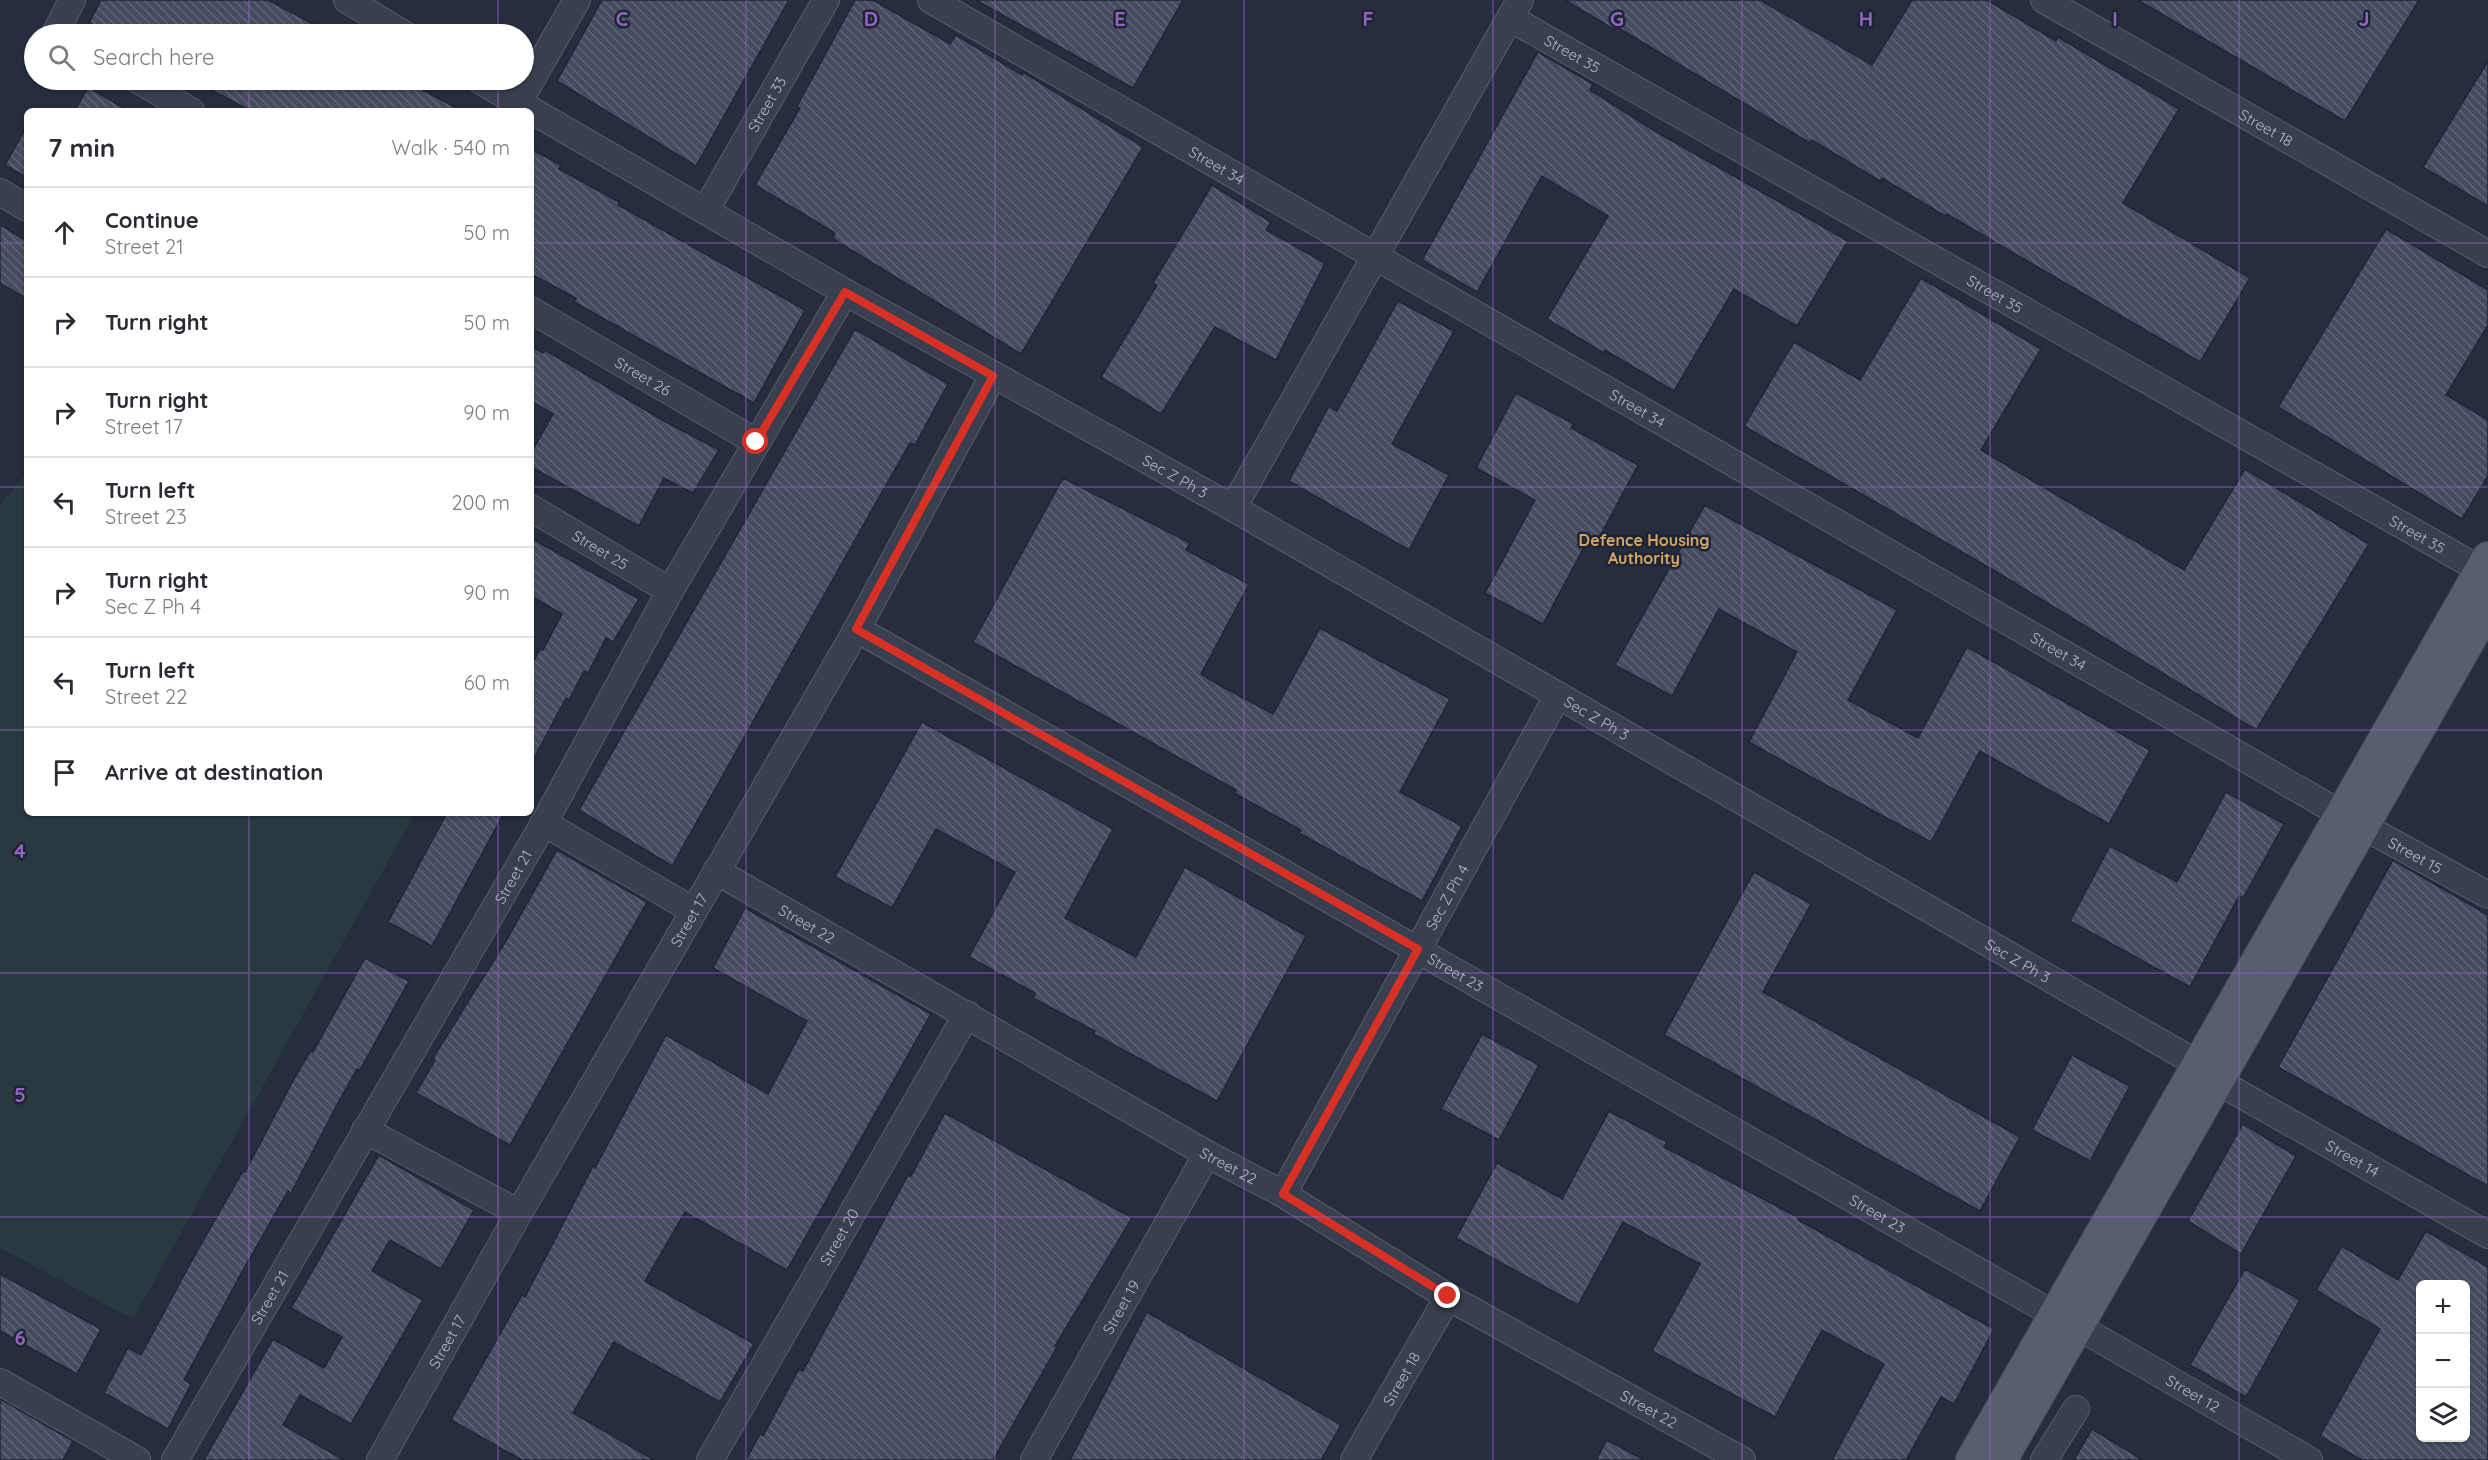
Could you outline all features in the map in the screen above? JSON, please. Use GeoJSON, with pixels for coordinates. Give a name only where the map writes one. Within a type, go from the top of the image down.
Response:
{"type":"FeatureCollection","features":[{"type":"Feature","properties":{"kind":"main road"},"geometry":{"type":"LineString","coordinates":[[2354,820],[2485,564]]}},
{"type":"Feature","properties":{"kind":"main road"},"geometry":{"type":"LineString","coordinates":[[1972,1460],[2066,1321],[2354,820],[2488,607]]}},
{"type":"Feature","properties":{"kind":"main road"},"geometry":{"type":"LineString","coordinates":[[2001,1460],[2066,1321]]}},
{"type":"Feature","properties":{"kind":"street"},"geometry":{"type":"LineString","coordinates":[[62,24],[72,0]]}},
{"type":"Feature","properties":{"kind":"street"},"geometry":{"type":"LineString","coordinates":[[346,0],[387,24]]}},
{"type":"Feature","properties":{"kind":"street"},"geometry":{"type":"LineString","coordinates":[[534,75],[577,0]]}},
{"type":"Feature","properties":{"kind":"street","name":"Street 33"},"geometry":{"type":"LineString","coordinates":[[706,210],[826,0]]}},
{"type":"Feature","properties":{"kind":"street","name":"Street 34"},"geometry":{"type":"LineString","coordinates":[[932,0],[2354,820]]}},
{"type":"Feature","properties":{"kind":"street","name":"Street 18"},"geometry":{"type":"LineString","coordinates":[[2044,0],[2488,254]]}},
{"type":"Feature","properties":{"kind":"street"},"geometry":{"type":"LineString","coordinates":[[1233,508],[1515,9]]}},
{"type":"Feature","properties":{"kind":"street","name":"Street 35"},"geometry":{"type":"LineString","coordinates":[[1515,9],[2485,564]]}},
{"type":"Feature","properties":{"kind":"street"},"geometry":{"type":"LineString","coordinates":[[155,90],[186,108]]}},
{"type":"Feature","properties":{"kind":"street","name":"Sec Z Ph 3"},"geometry":{"type":"LineString","coordinates":[[496,90],[527,108]]}},
{"type":"Feature","properties":{"kind":"street"},"geometry":{"type":"LineString","coordinates":[[518,103],[525,90]]}},
{"type":"Feature","properties":{"kind":"street","name":"Sec Z Ph 3"},"geometry":{"type":"LineString","coordinates":[[534,112],[993,376],[1233,508],[2208,1073]]}},
{"type":"Feature","properties":{"kind":"street"},"geometry":{"type":"LineString","coordinates":[[0,192],[24,206]]}},
{"type":"Feature","properties":{"kind":"street","name":"Street 21"},"geometry":{"type":"LineString","coordinates":[[175,1460],[544,823],[670,591],[845,292]]}},
{"type":"Feature","properties":{"kind":"street","name":"Street 26"},"geometry":{"type":"LineString","coordinates":[[534,312],[756,442]]}},
{"type":"Feature","properties":{"kind":"street","name":"Street 17"},"geometry":{"type":"LineString","coordinates":[[380,1460],[519,1213],[856,629],[993,376]]}},
{"type":"Feature","properties":{"kind":"street","name":"Street 25"},"geometry":{"type":"LineString","coordinates":[[534,510],[670,591]]}},
{"type":"Feature","properties":{"kind":"street","name":"Street 23"},"geometry":{"type":"LineString","coordinates":[[856,629],[2066,1321]]}},
{"type":"Feature","properties":{"kind":"street","name":"Sec Z Ph 4"},"geometry":{"type":"LineString","coordinates":[[1283,1194],[1558,695]]}},
{"type":"Feature","properties":{"kind":"street","name":"Street 15"},"geometry":{"type":"LineString","coordinates":[[2354,820],[2488,895]]}},
{"type":"Feature","properties":{"kind":"street"},"geometry":{"type":"LineString","coordinates":[[544,823],[694,911]]}},
{"type":"Feature","properties":{"kind":"street","name":"Street 22"},"geometry":{"type":"LineString","coordinates":[[716,871],[1207,1154],[1283,1194],[1448,1296],[1742,1460]]}},
{"type":"Feature","properties":{"kind":"street","name":"Street 20"},"geometry":{"type":"LineString","coordinates":[[710,1460],[967,1014]]}},
{"type":"Feature","properties":{"kind":"street","name":"Street 14"},"geometry":{"type":"LineString","coordinates":[[2208,1073],[2488,1235]]}},
{"type":"Feature","properties":{"kind":"street"},"geometry":{"type":"LineString","coordinates":[[365,1130],[519,1213]]}},
{"type":"Feature","properties":{"kind":"street","name":"Street 19"},"geometry":{"type":"LineString","coordinates":[[1034,1460],[1207,1154]]}},
{"type":"Feature","properties":{"kind":"street","name":"Street 18"},"geometry":{"type":"LineString","coordinates":[[1355,1460],[1448,1296]]}},
{"type":"Feature","properties":{"kind":"street","name":"Street 12"},"geometry":{"type":"LineString","coordinates":[[2066,1321],[2309,1460]]}},
{"type":"Feature","properties":{"kind":"street"},"geometry":{"type":"LineString","coordinates":[[0,1382],[137,1460]]}},
{"type":"Feature","properties":{"kind":"street"},"geometry":{"type":"LineString","coordinates":[[2044,1460],[2076,1409]]}},
{"type":"Feature","properties":{"kind":"shaded area"},"geometry":{"type":"Polygon","coordinates":[[[24,477],[24,816],[413,816],[133,1319],[0,1248],[0,505],[24,477]]]}},
{"type":"Feature","properties":{"kind":"building"},"geometry":{"type":"Polygon","coordinates":[[[101,0],[268,0],[313,24],[91,24],[89,23],[101,0]]]}},
{"type":"Feature","properties":{"kind":"building"},"geometry":{"type":"Polygon","coordinates":[[[602,0],[789,0],[696,166],[557,81],[602,0]]]}},
{"type":"Feature","properties":{"kind":"building"},"geometry":{"type":"Polygon","coordinates":[[[855,0],[873,0],[950,44],[956,35],[1022,75],[1023,72],[1143,147],[1021,354],[832,238],[835,233],[755,185],[800,108],[797,106],[855,0]]]}},
{"type":"Feature","properties":{"kind":"building"},"geometry":{"type":"Polygon","coordinates":[[[976,0],[1183,0],[1133,88],[976,0]]]}},
{"type":"Feature","properties":{"kind":"building"},"geometry":{"type":"Polygon","coordinates":[[[1565,0],[1760,0],[1872,65],[1912,0],[1987,0],[2056,41],[2058,37],[2179,109],[2123,203],[2250,278],[2200,362],[1947,214],[1945,216],[1882,178],[1880,181],[1812,140],[1810,143],[1617,27],[1615,30],[1565,0]]]}},
{"type":"Feature","properties":{"kind":"building"},"geometry":{"type":"Polygon","coordinates":[[[2138,0],[2419,0],[2345,121],[2138,0]]]}},
{"type":"Feature","properties":{"kind":"building"},"geometry":{"type":"Polygon","coordinates":[[[1538,52],[1593,84],[1590,90],[1653,130],[1848,241],[1797,326],[1734,289],[1674,391],[1605,350],[1604,353],[1547,319],[1608,216],[1542,176],[1477,292],[1422,260],[1538,52]]]}},
{"type":"Feature","properties":{"kind":"building"},"geometry":{"type":"Polygon","coordinates":[[[2488,61],[2488,206],[2423,167],[2488,61]]]}},
{"type":"Feature","properties":{"kind":"building"},"geometry":{"type":"Polygon","coordinates":[[[86,90],[93,90],[124,108],[77,108],[86,90]]]}},
{"type":"Feature","properties":{"kind":"building"},"geometry":{"type":"Polygon","coordinates":[[[212,90],[423,90],[456,108],[245,108],[212,90]]]}},
{"type":"Feature","properties":{"kind":"building"},"geometry":{"type":"Polygon","coordinates":[[[24,131],[24,176],[5,165],[24,131]]]}},
{"type":"Feature","properties":{"kind":"building"},"geometry":{"type":"Polygon","coordinates":[[[534,151],[561,165],[559,169],[619,202],[618,205],[805,310],[754,403],[574,302],[576,298],[534,276],[534,151]]]}},
{"type":"Feature","properties":{"kind":"building"},"geometry":{"type":"Polygon","coordinates":[[[1212,185],[1271,222],[1266,230],[1325,263],[1276,360],[1215,327],[1161,414],[1101,377],[1157,285],[1153,283],[1212,185]]]}},
{"type":"Feature","properties":{"kind":"building"},"geometry":{"type":"Polygon","coordinates":[[[0,225],[24,239],[24,297],[0,283],[0,225]]]}},
{"type":"Feature","properties":{"kind":"building"},"geometry":{"type":"Polygon","coordinates":[[[2386,229],[2488,290],[2488,325],[2446,395],[2488,420],[2488,476],[2462,519],[2278,407],[2386,229]]]}},
{"type":"Feature","properties":{"kind":"building"},"geometry":{"type":"Polygon","coordinates":[[[1921,278],[2041,349],[1981,450],[2055,494],[2184,570],[2245,469],[2369,544],[2256,730],[1995,571],[1744,426],[1794,342],[1860,380],[1921,278]]]}},
{"type":"Feature","properties":{"kind":"building"},"geometry":{"type":"Polygon","coordinates":[[[1398,301],[1454,331],[1392,444],[1449,475],[1409,550],[1289,481],[1329,406],[1337,411],[1398,301]]]}},
{"type":"Feature","properties":{"kind":"building"},"geometry":{"type":"Polygon","coordinates":[[[855,329],[948,384],[915,445],[910,443],[672,866],[579,810],[855,329]]]}},
{"type":"Feature","properties":{"kind":"building"},"geometry":{"type":"Polygon","coordinates":[[[534,348],[543,353],[545,350],[664,421],[719,450],[693,493],[664,478],[639,526],[534,469],[534,448],[553,414],[534,403],[534,348]]]}},
{"type":"Feature","properties":{"kind":"building"},"geometry":{"type":"Polygon","coordinates":[[[1516,393],[1574,424],[1571,428],[1638,465],[1598,540],[1590,536],[1543,624],[1485,593],[1535,500],[1476,468],[1516,393]]]}},
{"type":"Feature","properties":{"kind":"building"},"geometry":{"type":"Polygon","coordinates":[[[1063,478],[1190,543],[1186,550],[1249,584],[1201,674],[1219,685],[1273,714],[1320,628],[1450,699],[1400,792],[1462,826],[1422,901],[1299,833],[1301,830],[1234,793],[1236,790],[973,642],[1063,478]]]}},
{"type":"Feature","properties":{"kind":"building"},"geometry":{"type":"Polygon","coordinates":[[[1705,505],[1897,610],[1848,700],[1918,738],[1967,647],[2150,750],[2109,824],[1980,751],[1931,842],[1811,777],[1749,742],[1797,652],[1719,609],[1672,696],[1615,665],[1705,505]]]}},
{"type":"Feature","properties":{"kind":"building"},"geometry":{"type":"Polygon","coordinates":[[[534,540],[639,599],[613,642],[606,638],[588,673],[584,671],[569,700],[566,698],[534,758],[534,660],[540,649],[543,650],[562,614],[534,598],[534,540]]]}},
{"type":"Feature","properties":{"kind":"building"},"geometry":{"type":"Polygon","coordinates":[[[922,722],[1113,829],[1065,918],[1136,957],[1185,867],[1306,936],[1217,1101],[1094,1034],[1095,1031],[1033,998],[1035,993],[969,957],[1015,872],[936,829],[892,908],[835,877],[922,722]]]}},
{"type":"Feature","properties":{"kind":"building"},"geometry":{"type":"Polygon","coordinates":[[[2226,792],[2284,824],[2243,898],[2239,896],[2190,987],[2070,921],[2110,846],[2177,882],[2226,792]]]}},
{"type":"Feature","properties":{"kind":"building"},"geometry":{"type":"Polygon","coordinates":[[[445,816],[502,816],[432,946],[388,922],[445,816]]]}},
{"type":"Feature","properties":{"kind":"building"},"geometry":{"type":"Polygon","coordinates":[[[557,850],[647,902],[510,1145],[416,1093],[435,1060],[433,1058],[506,941],[557,850]]]}},
{"type":"Feature","properties":{"kind":"building"},"geometry":{"type":"Polygon","coordinates":[[[2393,860],[2488,915],[2488,1186],[2278,1067],[2393,860]]]}},
{"type":"Feature","properties":{"kind":"building"},"geometry":{"type":"Polygon","coordinates":[[[1754,872],[1811,904],[1763,992],[2020,1137],[1980,1211],[1664,1035],[1754,872]]]}},
{"type":"Feature","properties":{"kind":"building"},"geometry":{"type":"Polygon","coordinates":[[[745,908],[931,1014],[787,1270],[685,1212],[645,1281],[754,1344],[720,1402],[614,1342],[573,1413],[654,1460],[522,1460],[451,1420],[522,1295],[525,1297],[593,1166],[595,1168],[666,1035],[768,1094],[807,1021],[713,968],[745,908]]]}},
{"type":"Feature","properties":{"kind":"building"},"geometry":{"type":"Polygon","coordinates":[[[365,958],[409,981],[360,1070],[357,1069],[339,1101],[291,1193],[288,1191],[237,1281],[184,1380],[191,1384],[168,1429],[104,1393],[128,1348],[141,1355],[191,1262],[243,1171],[245,1172],[294,1079],[311,1050],[313,1052],[365,958]]]}},
{"type":"Feature","properties":{"kind":"building"},"geometry":{"type":"Polygon","coordinates":[[[1482,1034],[1539,1065],[1499,1140],[1441,1109],[1482,1034]]]}},
{"type":"Feature","properties":{"kind":"building"},"geometry":{"type":"Polygon","coordinates":[[[2072,1055],[2130,1086],[2090,1161],[2032,1130],[2072,1055]]]}},
{"type":"Feature","properties":{"kind":"building"},"geometry":{"type":"Polygon","coordinates":[[[1609,1111],[1667,1142],[1664,1147],[1799,1218],[1798,1220],[1994,1329],[1954,1404],[1941,1397],[1906,1460],[1832,1460],[1884,1364],[1822,1330],[1775,1417],[1652,1351],[1700,1264],[1623,1222],[1578,1305],[1456,1238],[1497,1163],[1562,1199],[1609,1111]]]}},
{"type":"Feature","properties":{"kind":"building"},"geometry":{"type":"Polygon","coordinates":[[[945,1113],[1132,1218],[1055,1346],[1057,1347],[993,1460],[746,1460],[760,1434],[763,1436],[799,1369],[803,1371],[908,1175],[911,1176],[945,1113]]]}},
{"type":"Feature","properties":{"kind":"building"},"geometry":{"type":"Polygon","coordinates":[[[2243,1124],[2296,1156],[2241,1254],[2188,1221],[2243,1124]]]}},
{"type":"Feature","properties":{"kind":"building"},"geometry":{"type":"Polygon","coordinates":[[[379,1155],[474,1210],[441,1269],[390,1240],[372,1271],[423,1300],[351,1424],[300,1395],[283,1425],[344,1460],[204,1460],[273,1339],[324,1368],[342,1337],[291,1308],[379,1155]]]}},
{"type":"Feature","properties":{"kind":"building"},"geometry":{"type":"Polygon","coordinates":[[[2426,1231],[2488,1267],[2488,1460],[2362,1460],[2320,1436],[2380,1329],[2316,1290],[2342,1246],[2398,1280],[2426,1231]]]}},
{"type":"Feature","properties":{"kind":"building"},"geometry":{"type":"Polygon","coordinates":[[[2245,1269],[2300,1300],[2246,1397],[2190,1365],[2245,1269]]]}},
{"type":"Feature","properties":{"kind":"building"},"geometry":{"type":"Polygon","coordinates":[[[0,1274],[101,1329],[77,1374],[0,1331],[0,1274]]]}},
{"type":"Feature","properties":{"kind":"building"},"geometry":{"type":"Polygon","coordinates":[[[1147,1312],[1341,1425],[1321,1460],[1070,1460],[1147,1312]]]}},
{"type":"Feature","properties":{"kind":"building"},"geometry":{"type":"Polygon","coordinates":[[[0,1399],[73,1441],[63,1460],[0,1460],[0,1399]]]}},
{"type":"Feature","properties":{"kind":"building"},"geometry":{"type":"Polygon","coordinates":[[[2092,1429],[2143,1460],[2074,1460],[2092,1429]]]}},
{"type":"Feature","properties":{"kind":"building"},"geometry":{"type":"Polygon","coordinates":[[[1607,1440],[1644,1460],[1596,1460],[1607,1440]]]}},
{"type":"Feature","properties":{"kind":"district","name":"Defence Housing Authority"},"geometry":{"type":"Point","coordinates":[1644,549]}},
{"type":"Feature","properties":{"kind":"route"},"geometry":{"type":"LineString","coordinates":[[756,442],[845,292],[993,376],[856,629],[1418,949],[1283,1194],[1448,1296]]}}]}
